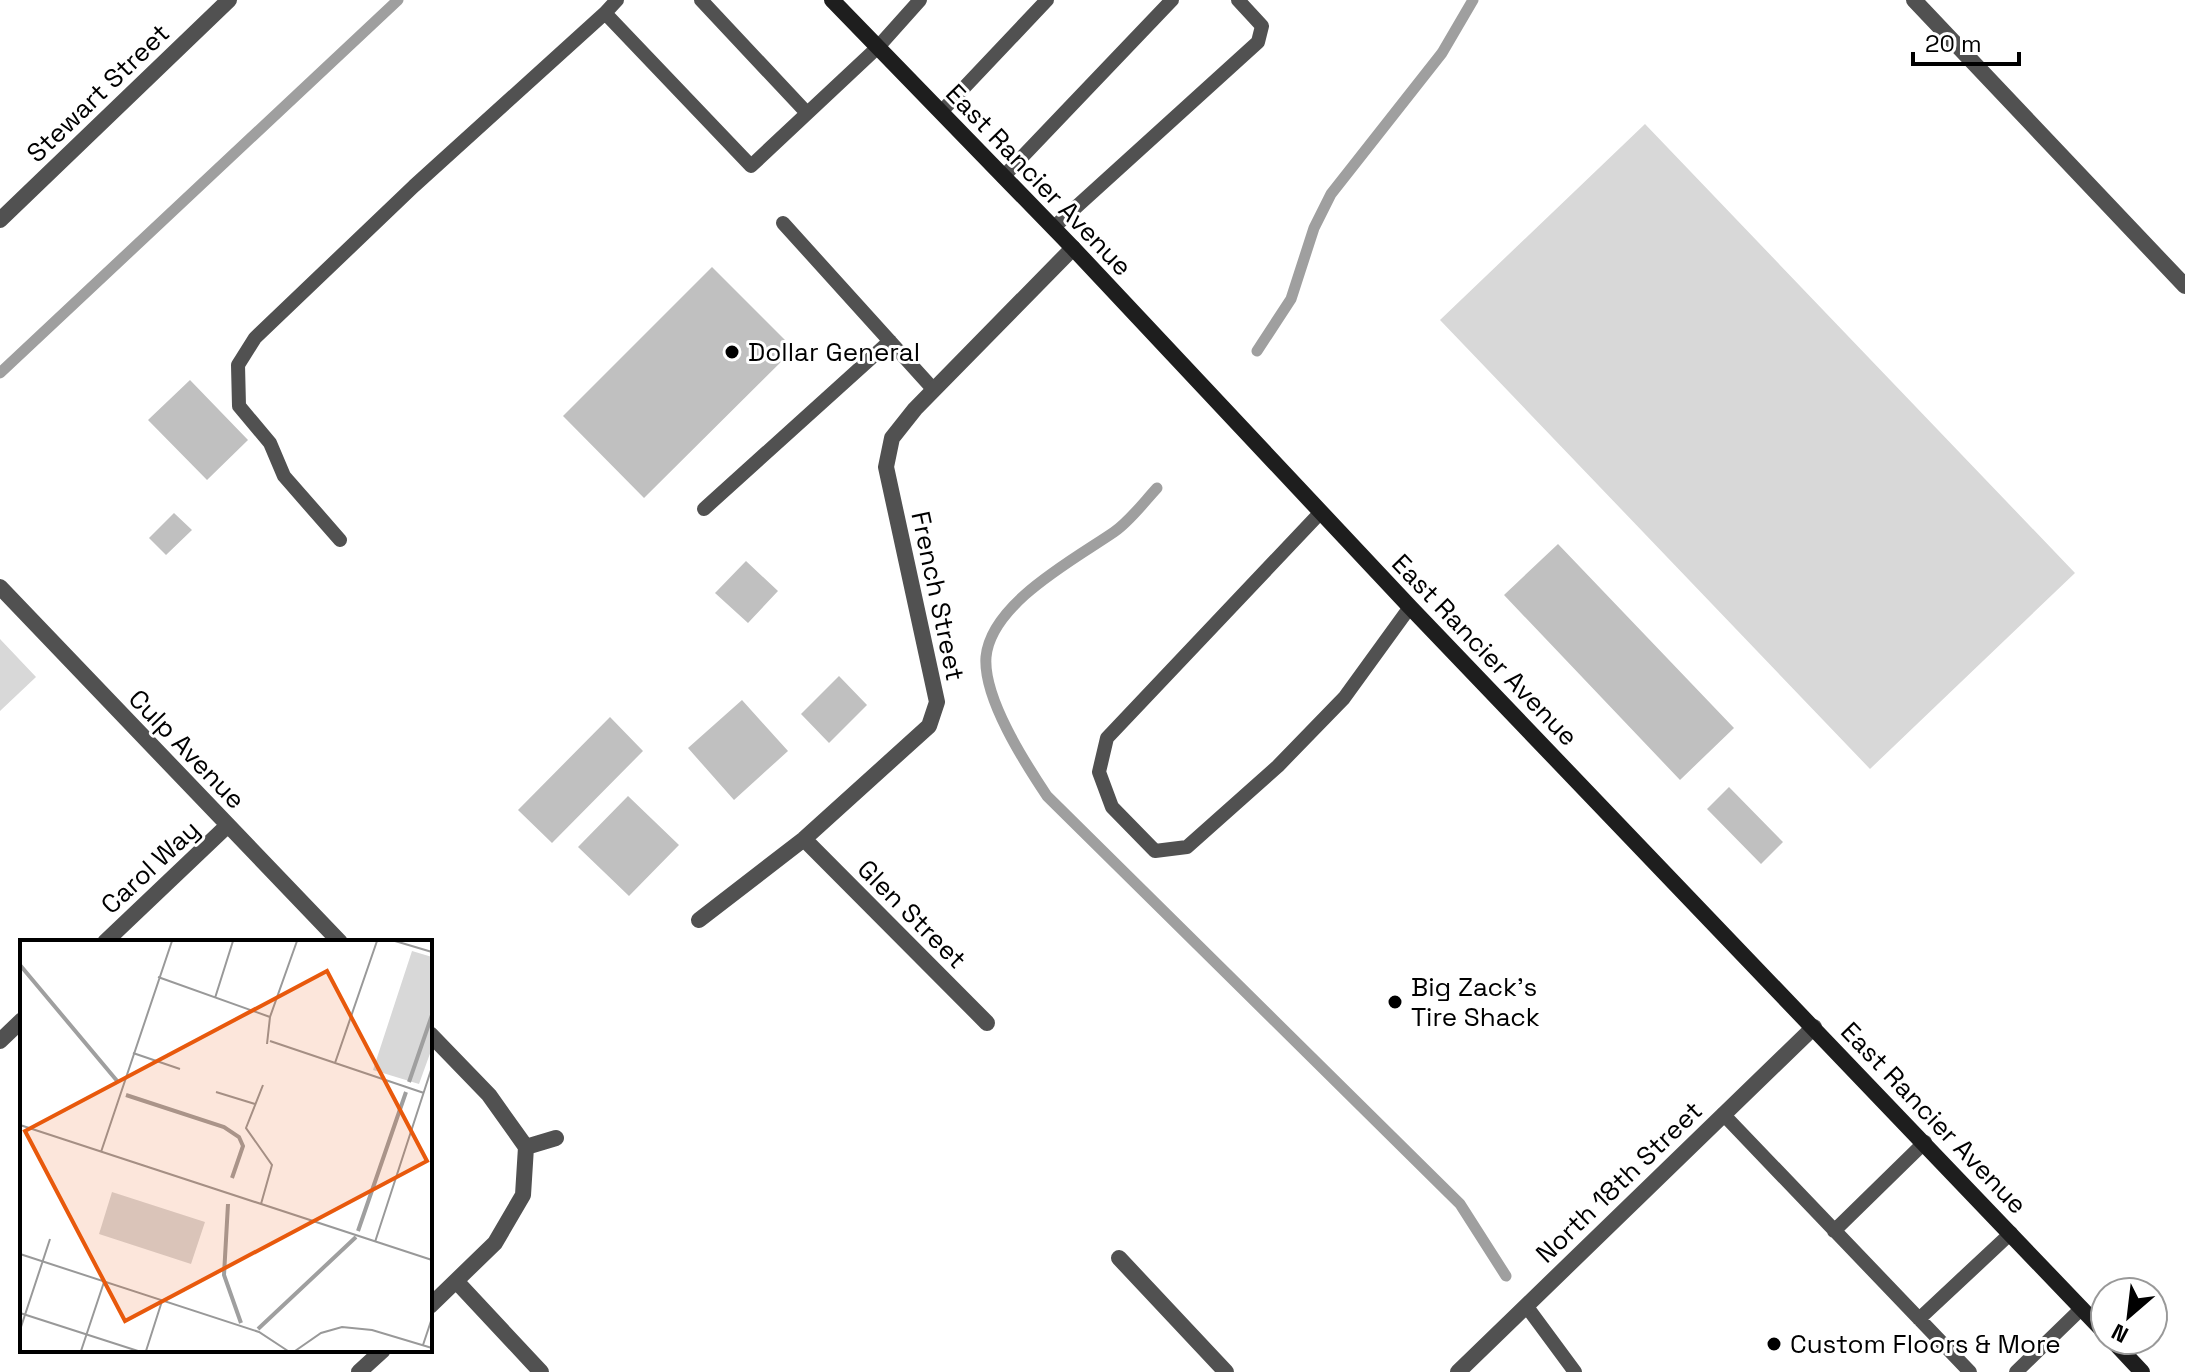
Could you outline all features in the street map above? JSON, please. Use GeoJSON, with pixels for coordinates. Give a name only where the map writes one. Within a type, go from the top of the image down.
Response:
{"type":"FeatureCollection","features":[{"type":"Feature","properties":{"kind":"main road","name":"East Rancier Avenue"},"geometry":{"type":"LineString","coordinates":[[832,0],[1073,248],[1410,607],[2089,1316]]}},
{"type":"Feature","properties":{"kind":"main road"},"geometry":{"type":"LineString","coordinates":[[2127,1356],[2142,1372]]}},
{"type":"Feature","properties":{"kind":"street","name":"Stewart Street"},"geometry":{"type":"LineString","coordinates":[[0,220],[229,0]]}},
{"type":"Feature","properties":{"kind":"street"},"geometry":{"type":"LineString","coordinates":[[1916,1],[2185,286]]}},
{"type":"Feature","properties":{"kind":"street","name":"French Street"},"geometry":{"type":"LineString","coordinates":[[699,920],[804,839],[929,726],[937,702],[886,467],[892,438],[934,390],[1073,248]]}},
{"type":"Feature","properties":{"kind":"street","name":"Culp Avenue"},"geometry":{"type":"LineString","coordinates":[[0,587],[338,940]]}},
{"type":"Feature","properties":{"kind":"street","name":"Carol Way"},"geometry":{"type":"LineString","coordinates":[[107,940],[227,826]]}},
{"type":"Feature","properties":{"kind":"street","name":"Glen Street"},"geometry":{"type":"LineString","coordinates":[[804,839],[987,1023]]}},
{"type":"Feature","properties":{"kind":"street"},"geometry":{"type":"LineString","coordinates":[[0,1041],[20,1022]]}},
{"type":"Feature","properties":{"kind":"street","name":"North 18th Street"},"geometry":{"type":"LineString","coordinates":[[1458,1372],[1814,1027]]}},
{"type":"Feature","properties":{"kind":"street"},"geometry":{"type":"LineString","coordinates":[[432,1036],[489,1095],[526,1147],[523,1195],[495,1243],[432,1304]]}},
{"type":"Feature","properties":{"kind":"street"},"geometry":{"type":"LineString","coordinates":[[526,1147],[556,1138]]}},
{"type":"Feature","properties":{"kind":"street"},"geometry":{"type":"LineString","coordinates":[[1119,1258],[1226,1372]]}},
{"type":"Feature","properties":{"kind":"street"},"geometry":{"type":"LineString","coordinates":[[457,1282],[541,1372]]}},
{"type":"Feature","properties":{"kind":"street"},"geometry":{"type":"LineString","coordinates":[[359,1372],[381,1352]]}},
{"type":"Feature","properties":{"kind":"lane"},"geometry":{"type":"LineString","coordinates":[[340,540],[284,476],[270,443],[239,406],[238,365],[266,327],[617,0]]}},
{"type":"Feature","properties":{"kind":"lane"},"geometry":{"type":"LineString","coordinates":[[701,0],[807,113]]}},
{"type":"Feature","properties":{"kind":"lane"},"geometry":{"type":"LineString","coordinates":[[605,13],[751,166],[878,47],[920,0]]}},
{"type":"Feature","properties":{"kind":"lane"},"geometry":{"type":"LineString","coordinates":[[941,112],[1047,0]]}},
{"type":"Feature","properties":{"kind":"lane"},"geometry":{"type":"LineString","coordinates":[[1003,177],[1172,0]]}},
{"type":"Feature","properties":{"kind":"lane"},"geometry":{"type":"LineString","coordinates":[[1053,228],[1258,42],[1262,26],[1238,0]]}},
{"type":"Feature","properties":{"kind":"lane"},"geometry":{"type":"LineString","coordinates":[[783,223],[934,390]]}},
{"type":"Feature","properties":{"kind":"lane"},"geometry":{"type":"LineString","coordinates":[[704,509],[890,341]]}},
{"type":"Feature","properties":{"kind":"lane"},"geometry":{"type":"LineString","coordinates":[[1321,512],[1107,738],[1099,772],[1112,807],[1155,851],[1187,847],[1278,766],[1344,698],[1410,607]]}},
{"type":"Feature","properties":{"kind":"lane"},"geometry":{"type":"LineString","coordinates":[[1723,1114],[1970,1372]]}},
{"type":"Feature","properties":{"kind":"lane"},"geometry":{"type":"LineString","coordinates":[[1834,1231],[1925,1142]]}},
{"type":"Feature","properties":{"kind":"lane"},"geometry":{"type":"LineString","coordinates":[[1919,1319],[2011,1233]]}},
{"type":"Feature","properties":{"kind":"lane"},"geometry":{"type":"LineString","coordinates":[[1527,1307],[1575,1372]]}},
{"type":"Feature","properties":{"kind":"lane"},"geometry":{"type":"LineString","coordinates":[[2016,1372],[2082,1308]]}},
{"type":"Feature","properties":{"kind":"shaded area"},"geometry":{"type":"Polygon","coordinates":[[[1645,124],[2075,573],[1870,769],[1440,320],[1645,124]]]}},
{"type":"Feature","properties":{"kind":"shaded area"},"geometry":{"type":"Polygon","coordinates":[[[0,639],[36,677],[0,711],[0,639]]]}},
{"type":"Feature","properties":{"kind":"building"},"geometry":{"type":"Polygon","coordinates":[[[712,267],[794,349],[644,498],[563,416],[712,267]]]}},
{"type":"Feature","properties":{"kind":"building"},"geometry":{"type":"Polygon","coordinates":[[[190,380],[248,440],[207,480],[148,420],[190,380]]]}},
{"type":"Feature","properties":{"kind":"building"},"geometry":{"type":"Polygon","coordinates":[[[174,513],[192,530],[166,555],[149,538],[174,513]]]}},
{"type":"Feature","properties":{"kind":"building"},"geometry":{"type":"Polygon","coordinates":[[[1558,544],[1734,728],[1680,780],[1504,595],[1558,544]]]}},
{"type":"Feature","properties":{"kind":"building"},"geometry":{"type":"Polygon","coordinates":[[[746,561],[778,591],[748,623],[715,593],[746,561]]]}},
{"type":"Feature","properties":{"kind":"building"},"geometry":{"type":"Polygon","coordinates":[[[839,676],[867,705],[829,743],[801,714],[839,676]]]}},
{"type":"Feature","properties":{"kind":"building"},"geometry":{"type":"Polygon","coordinates":[[[742,700],[788,751],[734,800],[688,748],[742,700]]]}},
{"type":"Feature","properties":{"kind":"building"},"geometry":{"type":"Polygon","coordinates":[[[610,717],[643,751],[552,843],[518,810],[610,717]]]}},
{"type":"Feature","properties":{"kind":"building"},"geometry":{"type":"Polygon","coordinates":[[[1729,787],[1783,842],[1761,864],[1707,809],[1729,787]]]}},
{"type":"Feature","properties":{"kind":"building"},"geometry":{"type":"Polygon","coordinates":[[[628,796],[679,845],[629,896],[578,847],[628,796]]]}},
{"type":"Feature","properties":{"kind":"waterway"},"geometry":{"type":"LineString","coordinates":[[0,373],[398,0]]}},
{"type":"Feature","properties":{"kind":"waterway"},"geometry":{"type":"LineString","coordinates":[[1257,351],[1291,299],[1314,228],[1331,194],[1442,53],[1473,0]]}},
{"type":"Feature","properties":{"kind":"waterway"},"geometry":{"type":"LineString","coordinates":[[1157,488],[1120,528],[1037,584],[1003,618],[991,637],[986,657],[991,691],[998,710],[1047,796],[1460,1204],[1506,1276]]}},
{"type":"Feature","properties":{"kind":"place","name":"Dollar General"},"geometry":{"type":"Point","coordinates":[732,352]}},
{"type":"Feature","properties":{"kind":"place","name":"Big Zack's Tire Shack"},"geometry":{"type":"Point","coordinates":[1395,1002]}},
{"type":"Feature","properties":{"kind":"place","name":"Custom Floors & More"},"geometry":{"type":"Point","coordinates":[1774,1344]}}]}
